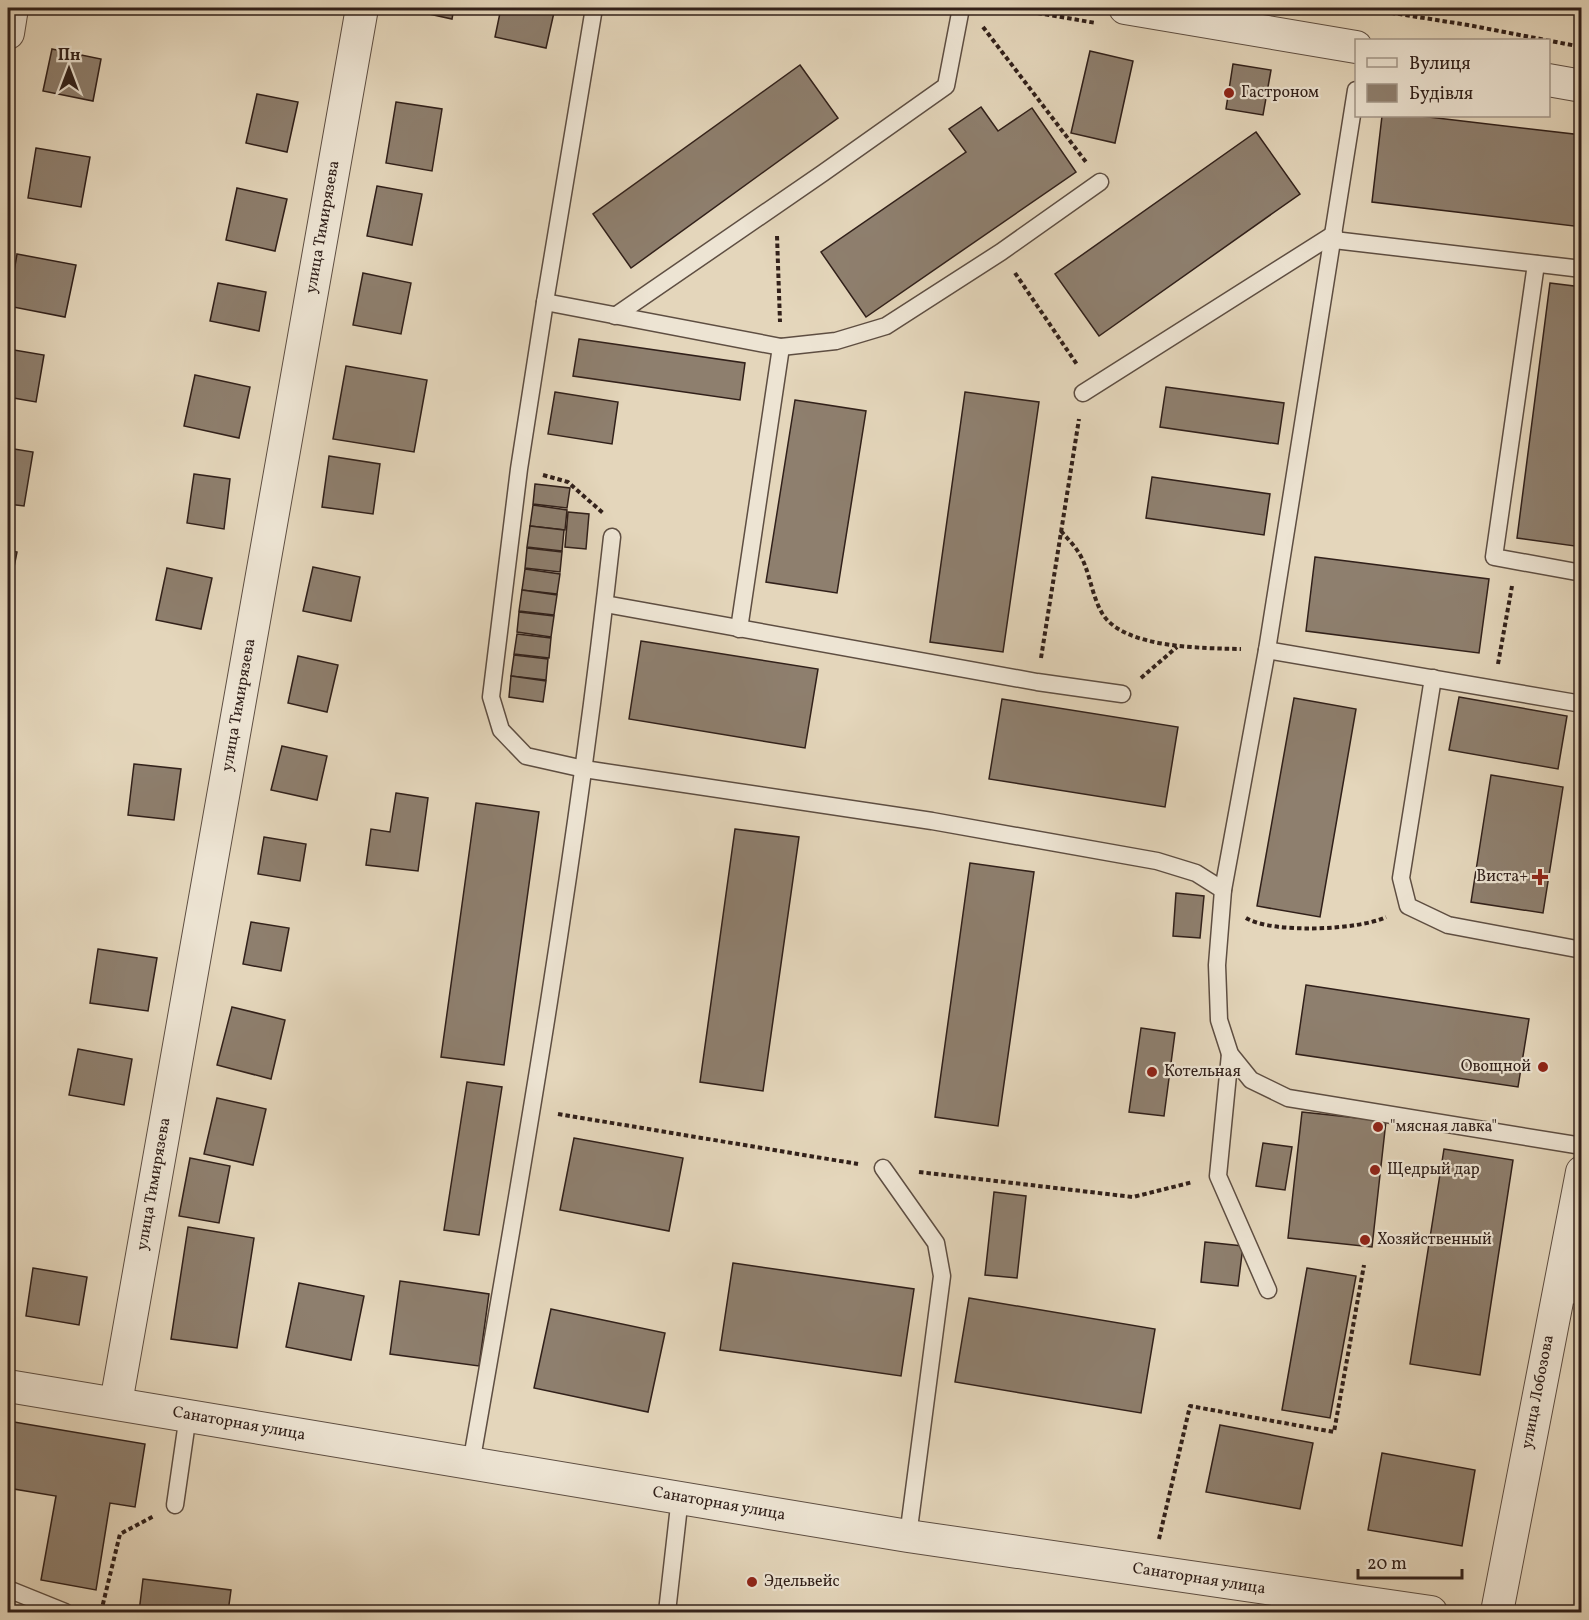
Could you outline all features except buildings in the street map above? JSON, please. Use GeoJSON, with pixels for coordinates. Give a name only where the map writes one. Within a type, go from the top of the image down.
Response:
{"type":"FeatureCollection","features":[{"type":"Feature","properties":{"kind":"street"},"geometry":{"type":"LineString","coordinates":[[8,33],[12,8]]}},
{"type":"Feature","properties":{"kind":"street","name":"улица Тимирязева"},"geometry":{"type":"LineString","coordinates":[[116,1403],[362,8]]}},
{"type":"Feature","properties":{"kind":"street"},"geometry":{"type":"LineString","coordinates":[[1125,8],[1355,46]]}},
{"type":"Feature","properties":{"kind":"street"},"geometry":{"type":"LineString","coordinates":[[1550,80],[1581,86]]}},
{"type":"Feature","properties":{"kind":"street","name":"улица Лобозова"},"geometry":{"type":"LineString","coordinates":[[1497,1612],[1569,1295],[1581,1172]]}},
{"type":"Feature","properties":{"kind":"street","name":"Санаторная улица"},"geometry":{"type":"LineString","coordinates":[[8,1386],[908,1536],[1431,1612]]}},
{"type":"Feature","properties":{"kind":"lane"},"geometry":{"type":"LineString","coordinates":[[594,8],[519,469],[491,697],[501,730],[526,756],[584,769],[932,821],[1145,859],[1196,873],[1223,890]]}},
{"type":"Feature","properties":{"kind":"lane"},"geometry":{"type":"LineString","coordinates":[[615,316],[946,86],[961,8]]}},
{"type":"Feature","properties":{"kind":"lane"},"geometry":{"type":"LineString","coordinates":[[1355,97],[1267,650],[1223,890],[1217,965],[1219,1020],[1230,1054],[1251,1080],[1288,1098],[1581,1146]]}},
{"type":"Feature","properties":{"kind":"lane"},"geometry":{"type":"LineString","coordinates":[[545,302],[781,347],[836,342],[886,327],[1000,252],[1100,182]]}},
{"type":"Feature","properties":{"kind":"lane"},"geometry":{"type":"LineString","coordinates":[[1083,393],[1334,237],[1581,268]]}},
{"type":"Feature","properties":{"kind":"lane"},"geometry":{"type":"LineString","coordinates":[[1536,264],[1494,557],[1581,573]]}},
{"type":"Feature","properties":{"kind":"lane"},"geometry":{"type":"LineString","coordinates":[[739,629],[781,347]]}},
{"type":"Feature","properties":{"kind":"lane"},"geometry":{"type":"LineString","coordinates":[[471,1464],[533,1110],[584,769],[612,537]]}},
{"type":"Feature","properties":{"kind":"lane"},"geometry":{"type":"LineString","coordinates":[[605,604],[1037,682],[1122,694]]}},
{"type":"Feature","properties":{"kind":"lane"},"geometry":{"type":"LineString","coordinates":[[1267,650],[1581,704]]}},
{"type":"Feature","properties":{"kind":"lane"},"geometry":{"type":"LineString","coordinates":[[1433,678],[1401,878],[1408,906],[1448,925],[1581,950]]}},
{"type":"Feature","properties":{"kind":"lane"},"geometry":{"type":"LineString","coordinates":[[1230,1054],[1218,1176],[1268,1290]]}},
{"type":"Feature","properties":{"kind":"lane"},"geometry":{"type":"LineString","coordinates":[[883,1168],[936,1243],[942,1276],[908,1536]]}},
{"type":"Feature","properties":{"kind":"lane"},"geometry":{"type":"LineString","coordinates":[[175,1505],[188,1415]]}},
{"type":"Feature","properties":{"kind":"lane"},"geometry":{"type":"LineString","coordinates":[[667,1612],[680,1497]]}},
{"type":"Feature","properties":{"kind":"lane"},"geometry":{"type":"LineString","coordinates":[[8,1589],[65,1612]]}},
{"type":"Feature","properties":{"kind":"path"},"geometry":{"type":"LineString","coordinates":[[1361,8],[1540,39]]}},
{"type":"Feature","properties":{"kind":"path"},"geometry":{"type":"LineString","coordinates":[[982,26],[1100,182]]}},
{"type":"Feature","properties":{"kind":"path"},"geometry":{"type":"LineString","coordinates":[[1550,41],[1581,47]]}},
{"type":"Feature","properties":{"kind":"path"},"geometry":{"type":"LineString","coordinates":[[777,205],[781,347]]}},
{"type":"Feature","properties":{"kind":"path"},"geometry":{"type":"LineString","coordinates":[[1000,252],[1084,374],[1083,393],[1037,682]]}},
{"type":"Feature","properties":{"kind":"path"},"geometry":{"type":"LineString","coordinates":[[519,469],[568,482],[606,516],[612,537]]}},
{"type":"Feature","properties":{"kind":"path"},"geometry":{"type":"LineString","coordinates":[[1061,530],[1079,553],[1095,599],[1103,615],[1113,627],[1177,647],[1267,650]]}},
{"type":"Feature","properties":{"kind":"path"},"geometry":{"type":"LineString","coordinates":[[1494,688],[1516,561]]}},
{"type":"Feature","properties":{"kind":"path"},"geometry":{"type":"LineString","coordinates":[[1122,694],[1177,647]]}},
{"type":"Feature","properties":{"kind":"path"},"geometry":{"type":"LineString","coordinates":[[1223,890],[1239,914],[1252,922],[1282,927],[1324,928],[1376,922],[1408,906]]}},
{"type":"Feature","properties":{"kind":"path"},"geometry":{"type":"LineString","coordinates":[[533,1110],[883,1168],[1133,1197],[1218,1176]]}},
{"type":"Feature","properties":{"kind":"path"},"geometry":{"type":"LineString","coordinates":[[1151,1572],[1190,1406],[1334,1432],[1364,1265]]}},
{"type":"Feature","properties":{"kind":"path"},"geometry":{"type":"LineString","coordinates":[[101,1612],[120,1534],[175,1505]]}},
{"type":"Feature","properties":{"kind":"place","name":"Гастроном"},"geometry":{"type":"Point","coordinates":[1229,93]}},
{"type":"Feature","properties":{"kind":"place","name":"Виста+"},"geometry":{"type":"Point","coordinates":[1540,877]}},
{"type":"Feature","properties":{"kind":"place","name":"Овощной"},"geometry":{"type":"Point","coordinates":[1543,1067]}},
{"type":"Feature","properties":{"kind":"place","name":"Котельная"},"geometry":{"type":"Point","coordinates":[1152,1072]}},
{"type":"Feature","properties":{"kind":"place","name":"\"мясная лавка\""},"geometry":{"type":"Point","coordinates":[1378,1127]}},
{"type":"Feature","properties":{"kind":"place","name":"Щедрый дар"},"geometry":{"type":"Point","coordinates":[1375,1170]}},
{"type":"Feature","properties":{"kind":"place","name":"Хозяйственный"},"geometry":{"type":"Point","coordinates":[1365,1240]}},
{"type":"Feature","properties":{"kind":"place","name":"Эдельвейс"},"geometry":{"type":"Point","coordinates":[752,1582]}}]}
